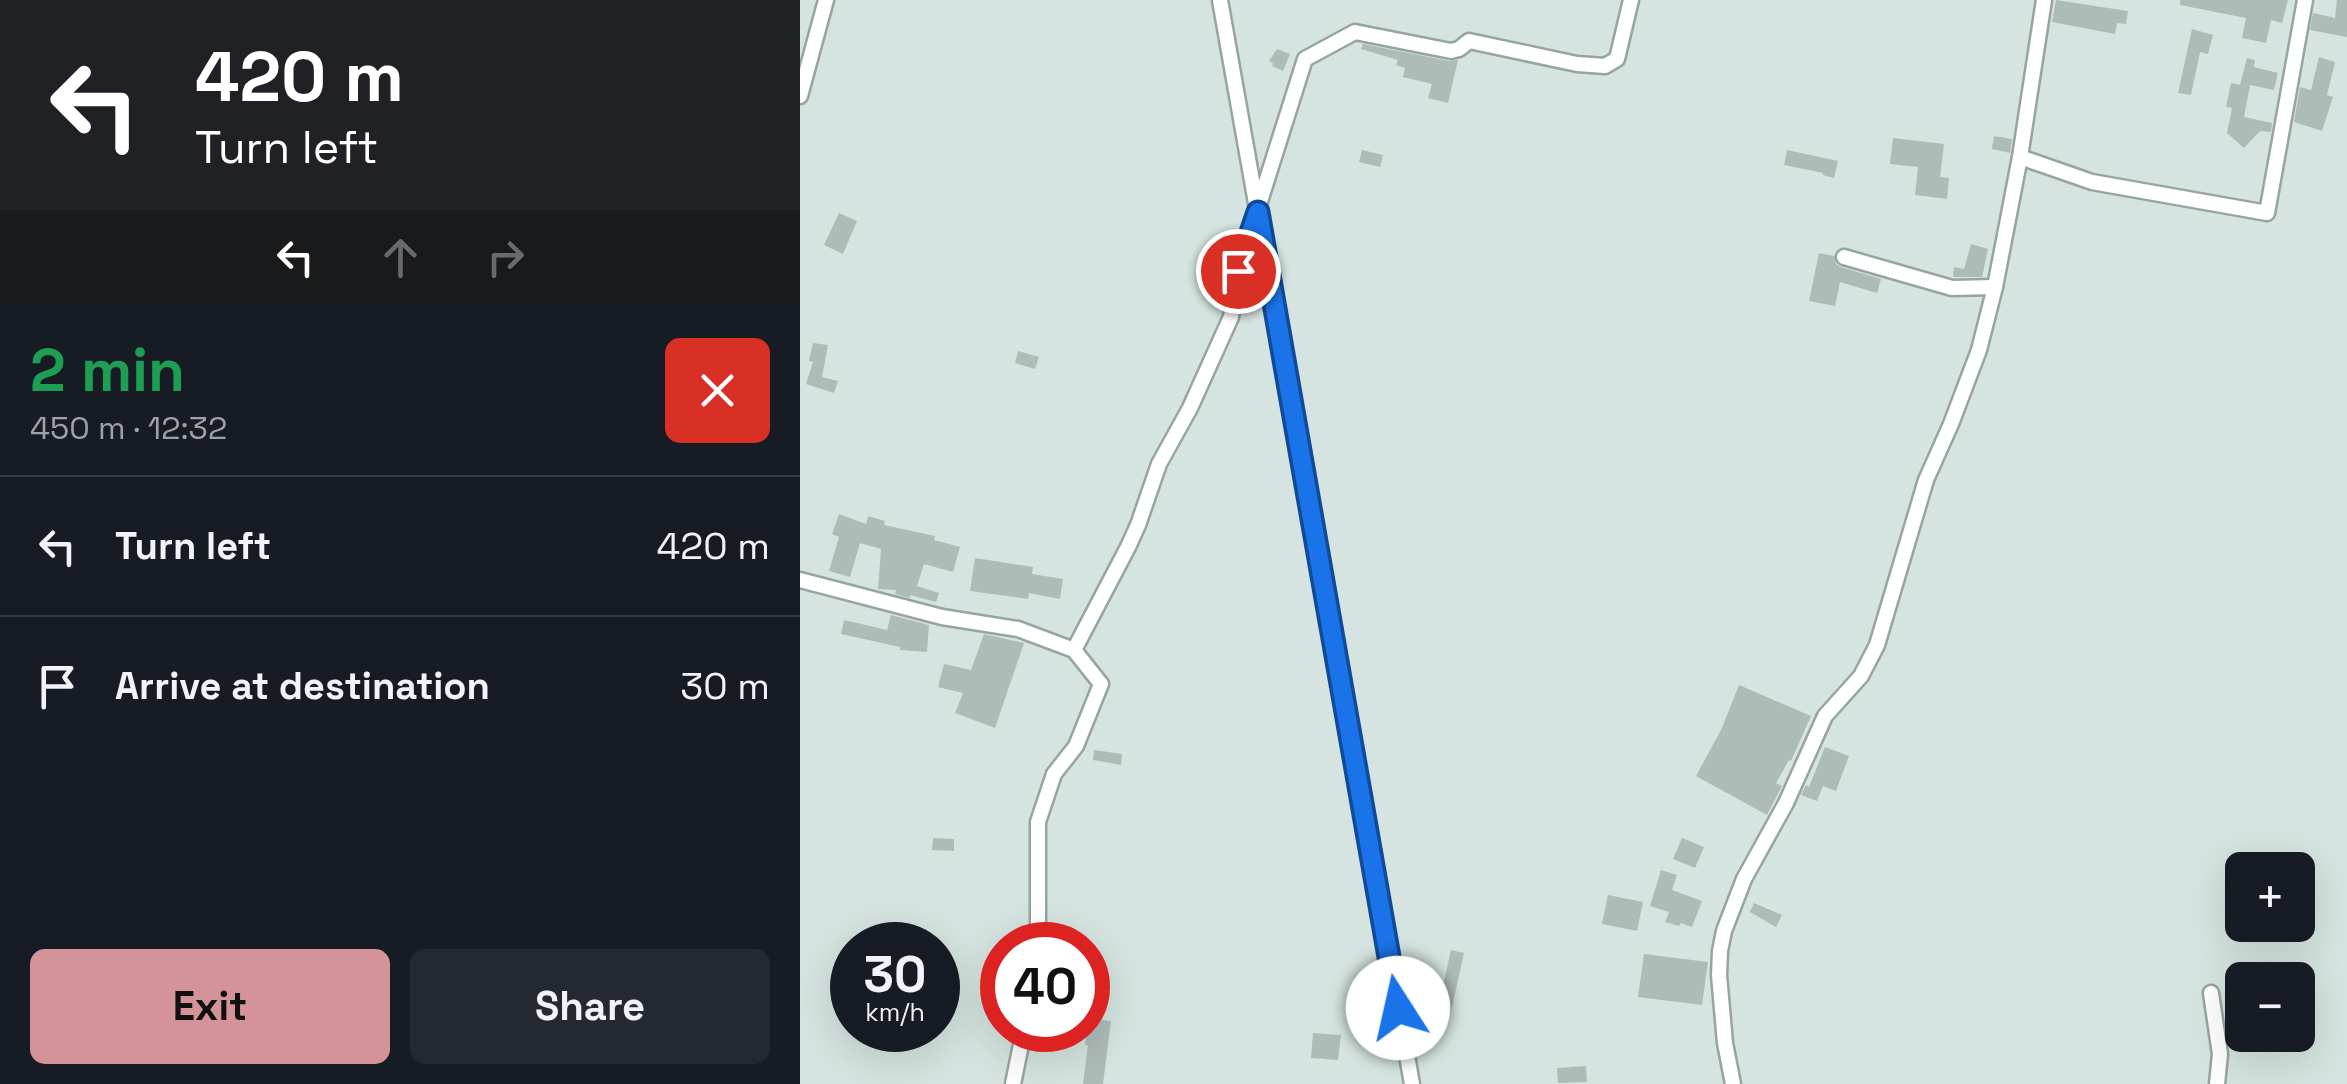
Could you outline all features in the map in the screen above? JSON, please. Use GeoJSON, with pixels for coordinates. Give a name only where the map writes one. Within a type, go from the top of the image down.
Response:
{"type":"FeatureCollection","features":[{"type":"Feature","properties":{"kind":"street"},"geometry":{"type":"LineString","coordinates":[[800,96],[826,0]]}},
{"type":"Feature","properties":{"kind":"street"},"geometry":{"type":"LineString","coordinates":[[1220,0],[1412,1084]]}},
{"type":"Feature","properties":{"kind":"street"},"geometry":{"type":"LineString","coordinates":[[1074,650],[1138,525],[1159,464],[1190,408],[1231,317],[1238,271],[1305,59],[1354,32],[1451,51],[1469,41],[1604,66],[1617,59],[1631,0]]}},
{"type":"Feature","properties":{"kind":"street"},"geometry":{"type":"LineString","coordinates":[[1733,1084],[1719,975],[1724,931],[1744,878],[1786,803],[1825,716],[1861,676],[1878,644],[1926,480],[1952,424],[1995,287],[2044,0]]}},
{"type":"Feature","properties":{"kind":"street"},"geometry":{"type":"LineString","coordinates":[[2020,157],[2092,182],[2267,213],[2305,0]]}},
{"type":"Feature","properties":{"kind":"street"},"geometry":{"type":"LineString","coordinates":[[1844,257],[1952,288],[1995,287]]}},
{"type":"Feature","properties":{"kind":"street"},"geometry":{"type":"LineString","coordinates":[[800,580],[942,617],[1018,629],[1074,650],[1101,684],[1076,746],[1054,774],[1038,822],[1038,922]]}},
{"type":"Feature","properties":{"kind":"street"},"geometry":{"type":"LineString","coordinates":[[2211,993],[2220,1054],[2217,1084]]}},
{"type":"Feature","properties":{"kind":"street"},"geometry":{"type":"LineString","coordinates":[[1013,1084],[1020,1052]]}},
{"type":"Feature","properties":{"kind":"building"},"geometry":{"type":"Polygon","coordinates":[[[2056,0],[2128,11],[2126,24],[2117,23],[2115,34],[2052,22],[2056,0]]]}},
{"type":"Feature","properties":{"kind":"building"},"geometry":{"type":"Polygon","coordinates":[[[2180,0],[2288,0],[2282,23],[2271,20],[2266,43],[2242,38],[2246,18],[2180,5],[2180,0]]]}},
{"type":"Feature","properties":{"kind":"building"},"geometry":{"type":"Polygon","coordinates":[[[2337,0],[2347,0],[2347,37],[2310,30],[2313,13],[2335,18],[2337,0]]]}},
{"type":"Feature","properties":{"kind":"building"},"geometry":{"type":"Polygon","coordinates":[[[2192,29],[2213,35],[2208,54],[2200,52],[2191,95],[2178,93],[2192,29]]]}},
{"type":"Feature","properties":{"kind":"building"},"geometry":{"type":"Polygon","coordinates":[[[1363,44],[1458,60],[1448,103],[1428,98],[1432,84],[1403,77],[1405,68],[1396,65],[1398,60],[1361,49],[1363,44]]]}},
{"type":"Feature","properties":{"kind":"building"},"geometry":{"type":"Polygon","coordinates":[[[1277,49],[1290,54],[1283,71],[1269,61],[1277,49]]]}},
{"type":"Feature","properties":{"kind":"building"},"geometry":{"type":"Polygon","coordinates":[[[2319,57],[2335,62],[2327,95],[2333,97],[2322,131],[2294,122],[2300,87],[2311,90],[2319,57]]]}},
{"type":"Feature","properties":{"kind":"building"},"geometry":{"type":"Polygon","coordinates":[[[2247,58],[2255,60],[2254,67],[2278,73],[2274,90],[2250,85],[2244,117],[2272,123],[2271,132],[2260,131],[2244,148],[2227,133],[2232,108],[2226,107],[2231,83],[2240,85],[2247,58]]]}},
{"type":"Feature","properties":{"kind":"building"},"geometry":{"type":"Polygon","coordinates":[[[1994,136],[2012,139],[2010,153],[1992,149],[1994,136]]]}},
{"type":"Feature","properties":{"kind":"building"},"geometry":{"type":"Polygon","coordinates":[[[1893,138],[1944,144],[1940,177],[1949,178],[1947,199],[1915,195],[1918,167],[1890,164],[1893,138]]]}},
{"type":"Feature","properties":{"kind":"building"},"geometry":{"type":"Polygon","coordinates":[[[1362,150],[1383,155],[1380,167],[1359,162],[1362,150]]]}},
{"type":"Feature","properties":{"kind":"building"},"geometry":{"type":"Polygon","coordinates":[[[1787,150],[1838,161],[1834,178],[1784,165],[1787,150]]]}},
{"type":"Feature","properties":{"kind":"building"},"geometry":{"type":"Polygon","coordinates":[[[839,213],[857,221],[843,254],[824,245],[839,213]]]}},
{"type":"Feature","properties":{"kind":"building"},"geometry":{"type":"Polygon","coordinates":[[[1971,244],[1988,249],[1982,277],[1953,277],[1954,267],[1964,269],[1971,244]]]}},
{"type":"Feature","properties":{"kind":"building"},"geometry":{"type":"Polygon","coordinates":[[[1819,253],[1834,256],[1841,267],[1881,279],[1877,293],[1840,282],[1835,306],[1809,301],[1819,253]]]}},
{"type":"Feature","properties":{"kind":"building"},"geometry":{"type":"Polygon","coordinates":[[[813,343],[828,345],[822,377],[838,381],[834,393],[806,384],[813,362],[809,361],[813,343]]]}},
{"type":"Feature","properties":{"kind":"building"},"geometry":{"type":"Polygon","coordinates":[[[1018,351],[1039,357],[1035,369],[1015,363],[1018,351]]]}},
{"type":"Feature","properties":{"kind":"building"},"geometry":{"type":"Polygon","coordinates":[[[839,514],[866,524],[868,516],[885,521],[884,525],[935,536],[934,540],[960,547],[953,572],[924,564],[917,586],[939,593],[936,602],[878,589],[881,549],[860,543],[850,577],[829,571],[839,537],[832,534],[839,514]]]}},
{"type":"Feature","properties":{"kind":"building"},"geometry":{"type":"Polygon","coordinates":[[[975,558],[1033,567],[1032,574],[1063,579],[1060,599],[1029,593],[1028,599],[970,591],[975,558]]]}},
{"type":"Feature","properties":{"kind":"building"},"geometry":{"type":"Polygon","coordinates":[[[891,615],[929,625],[927,652],[900,650],[841,634],[844,620],[887,630],[891,615]]]}},
{"type":"Feature","properties":{"kind":"building"},"geometry":{"type":"Polygon","coordinates":[[[984,634],[1024,643],[995,728],[955,713],[963,693],[938,687],[944,664],[971,670],[984,634]]]}},
{"type":"Feature","properties":{"kind":"building"},"geometry":{"type":"Polygon","coordinates":[[[1739,685],[1811,716],[1791,761],[1776,783],[1782,786],[1767,815],[1696,776],[1739,685]]]}},
{"type":"Feature","properties":{"kind":"building"},"geometry":{"type":"Polygon","coordinates":[[[1825,747],[1849,756],[1836,791],[1823,786],[1817,801],[1801,795],[1806,785],[1809,787],[1825,747]]]}},
{"type":"Feature","properties":{"kind":"building"},"geometry":{"type":"Polygon","coordinates":[[[1094,750],[1122,754],[1121,765],[1093,760],[1094,750]]]}},
{"type":"Feature","properties":{"kind":"building"},"geometry":{"type":"Polygon","coordinates":[[[933,838],[954,839],[954,851],[932,850],[933,838]]]}},
{"type":"Feature","properties":{"kind":"building"},"geometry":{"type":"Polygon","coordinates":[[[1682,838],[1704,847],[1695,868],[1673,859],[1682,838]]]}},
{"type":"Feature","properties":{"kind":"building"},"geometry":{"type":"Polygon","coordinates":[[[1661,870],[1677,875],[1672,890],[1702,901],[1692,927],[1665,922],[1669,912],[1650,906],[1661,870]]]}},
{"type":"Feature","properties":{"kind":"building"},"geometry":{"type":"Polygon","coordinates":[[[1608,895],[1643,902],[1637,931],[1602,924],[1608,895]]]}},
{"type":"Feature","properties":{"kind":"building"},"geometry":{"type":"Polygon","coordinates":[[[1754,903],[1782,915],[1776,927],[1750,912],[1754,903]]]}},
{"type":"Feature","properties":{"kind":"building"},"geometry":{"type":"Polygon","coordinates":[[[1451,950],[1464,953],[1448,1025],[1435,1023],[1451,950]]]}},
{"type":"Feature","properties":{"kind":"building"},"geometry":{"type":"Polygon","coordinates":[[[1644,954],[1708,962],[1702,1005],[1638,997],[1644,954]]]}},
{"type":"Feature","properties":{"kind":"building"},"geometry":{"type":"Polygon","coordinates":[[[1313,1033],[1341,1035],[1338,1060],[1311,1058],[1313,1033]]]}},
{"type":"Feature","properties":{"kind":"building"},"geometry":{"type":"Polygon","coordinates":[[[1087,1052],[1107,1052],[1103,1084],[1083,1084],[1087,1052]]]}},
{"type":"Feature","properties":{"kind":"building"},"geometry":{"type":"Polygon","coordinates":[[[1586,1066],[1587,1082],[1558,1083],[1557,1068],[1586,1066]]]}},
{"type":"Feature","properties":{"kind":"route"},"geometry":{"type":"LineString","coordinates":[[1238,271],[1258,212],[1398,1008]]}}]}
